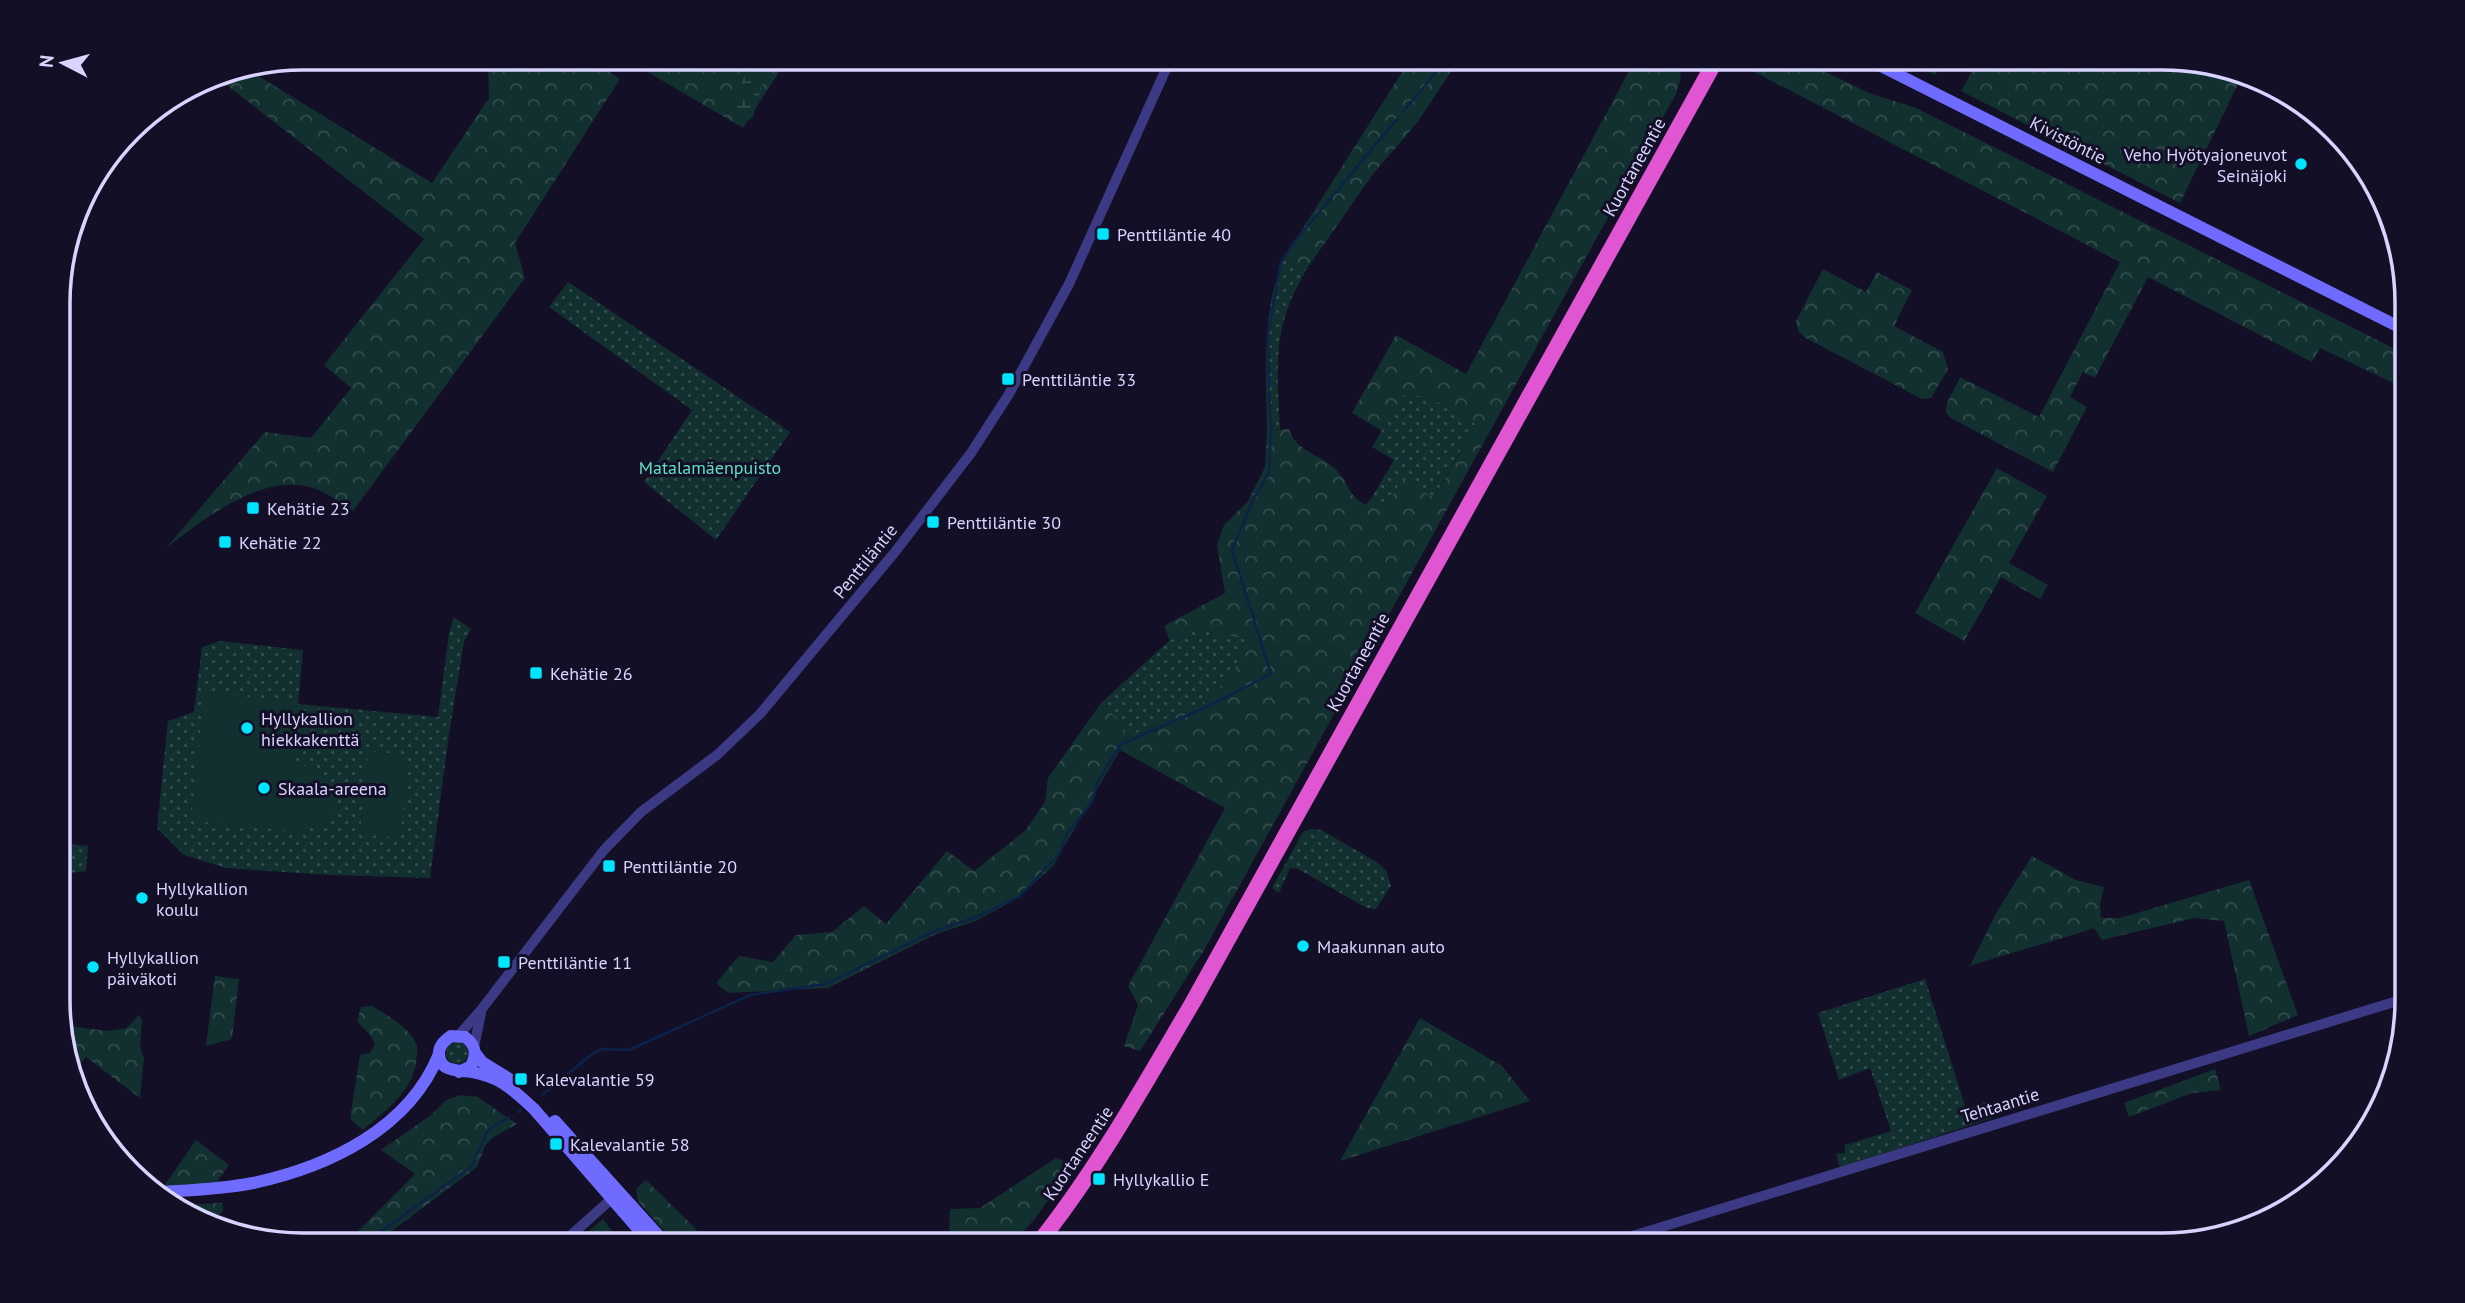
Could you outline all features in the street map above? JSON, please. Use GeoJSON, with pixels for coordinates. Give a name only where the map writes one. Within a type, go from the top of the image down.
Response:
{"type":"FeatureCollection","features":[{"type":"Feature","properties":{"kind":"highway","name":"Kuortaneentie"},"geometry":{"type":"LineString","coordinates":[[1698,89],[1705,70]]}},
{"type":"Feature","properties":{"kind":"highway","name":"Kuortaneentie"},"geometry":{"type":"LineString","coordinates":[[1046,1233],[1129,1112],[1186,1013],[1710,70]]}},
{"type":"Feature","properties":{"kind":"main road","name":"Kivistöntie"},"geometry":{"type":"LineString","coordinates":[[1889,70],[2395,325]]}},
{"type":"Feature","properties":{"kind":"main road"},"geometry":{"type":"LineString","coordinates":[[169,1191],[253,1182],[355,1146],[382,1129],[422,1085],[444,1040],[459,1035],[471,1041],[482,1062],[518,1085],[566,1132],[643,1233]]}},
{"type":"Feature","properties":{"kind":"main road"},"geometry":{"type":"LineString","coordinates":[[422,1085],[471,1066],[475,1050]]}},
{"type":"Feature","properties":{"kind":"main road"},"geometry":{"type":"LineString","coordinates":[[439,1054],[440,1061],[455,1071],[482,1075],[501,1082],[516,1093],[654,1233]]}},
{"type":"Feature","properties":{"kind":"street","name":"Penttiläntie"},"geometry":{"type":"LineString","coordinates":[[459,1035],[604,850],[626,826],[736,739],[786,685],[933,505],[1009,394],[1069,284],[1166,70]]}},
{"type":"Feature","properties":{"kind":"street","name":"Tehtaantie"},"geometry":{"type":"LineString","coordinates":[[1642,1233],[2395,1002]]}},
{"type":"Feature","properties":{"kind":"street","name":"Penttiläntie"},"geometry":{"type":"LineString","coordinates":[[475,1050],[481,1010]]}},
{"type":"Feature","properties":{"kind":"street"},"geometry":{"type":"LineString","coordinates":[[573,1233],[615,1196]]}},
{"type":"Feature","properties":{"kind":"green space"},"geometry":{"type":"Polygon","coordinates":[[[488,70],[606,70],[620,79],[515,243],[525,278],[353,511],[330,496],[305,486],[268,488],[231,503],[166,548],[265,432],[311,438],[351,388],[324,365],[424,239],[225,83],[257,75],[432,183],[489,98],[488,70]]]}},
{"type":"Feature","properties":{"kind":"green space"},"geometry":{"type":"Polygon","coordinates":[[[644,70],[780,70],[743,128],[644,70]]]}},
{"type":"Feature","properties":{"kind":"green space"},"geometry":{"type":"Polygon","coordinates":[[[747,70],[767,70],[753,117],[745,123],[734,119],[740,88],[747,70]]]}},
{"type":"Feature","properties":{"kind":"green space"},"geometry":{"type":"Polygon","coordinates":[[[1403,70],[1452,70],[1417,123],[1373,174],[1306,270],[1284,258],[1403,70]]]}},
{"type":"Feature","properties":{"kind":"green space"},"geometry":{"type":"Polygon","coordinates":[[[1630,70],[1679,70],[1681,77],[1676,94],[1204,950],[1140,1051],[1124,1046],[1138,1005],[1128,986],[1225,808],[1120,750],[1053,866],[1018,898],[976,921],[936,934],[828,988],[728,993],[716,983],[739,956],[773,962],[796,935],[832,932],[864,906],[886,924],[947,851],[974,871],[1025,831],[1045,802],[1048,778],[1101,703],[1116,717],[1126,738],[1207,700],[1233,672],[1248,639],[1198,630],[1170,640],[1164,626],[1225,593],[1217,545],[1224,525],[1248,501],[1265,467],[1267,430],[1289,429],[1298,443],[1332,466],[1355,497],[1366,505],[1372,497],[1387,504],[1402,479],[1434,498],[1476,424],[1427,396],[1402,396],[1382,431],[1352,413],[1396,335],[1466,374],[1630,70]]]}},
{"type":"Feature","properties":{"kind":"green space"},"geometry":{"type":"Polygon","coordinates":[[[1751,70],[1822,70],[1869,93],[1916,108],[2395,349],[2395,384],[2320,348],[2312,362],[2148,277],[2095,378],[2083,372],[2070,397],[2087,407],[2053,472],[1949,417],[1946,412],[1947,403],[1960,377],[2039,417],[2120,262],[1751,70]]]}},
{"type":"Feature","properties":{"kind":"green space"},"geometry":{"type":"Polygon","coordinates":[[[1925,70],[1938,70],[1935,75],[1925,70]]]}},
{"type":"Feature","properties":{"kind":"green space"},"geometry":{"type":"Polygon","coordinates":[[[1972,70],[2162,70],[2193,72],[2238,83],[2180,203],[1961,91],[1972,70]]]}},
{"type":"Feature","properties":{"kind":"green space"},"geometry":{"type":"Polygon","coordinates":[[[1284,258],[1306,270],[1291,301],[1281,335],[1278,366],[1280,429],[1267,430],[1268,321],[1284,258]]]}},
{"type":"Feature","properties":{"kind":"green space"},"geometry":{"type":"Polygon","coordinates":[[[1823,269],[1866,292],[1877,272],[1912,290],[1894,326],[1943,352],[1948,369],[1931,398],[1922,399],[1804,337],[1798,330],[1796,321],[1823,269]]]}},
{"type":"Feature","properties":{"kind":"green space","name":"Matalamäenpuisto"},"geometry":{"type":"Polygon","coordinates":[[[568,282],[790,432],[716,540],[644,482],[692,410],[549,307],[568,282]]]}},
{"type":"Feature","properties":{"kind":"green space"},"geometry":{"type":"Polygon","coordinates":[[[1402,396],[1427,396],[1476,424],[1433,499],[1387,504],[1372,497],[1394,460],[1372,447],[1402,396]]]}},
{"type":"Feature","properties":{"kind":"green space"},"geometry":{"type":"Polygon","coordinates":[[[1997,468],[2047,496],[2009,563],[2048,585],[2040,599],[2001,577],[1964,641],[1915,613],[1997,468]]]}},
{"type":"Feature","properties":{"kind":"green space"},"geometry":{"type":"Polygon","coordinates":[[[454,617],[471,629],[464,642],[430,878],[226,868],[184,855],[157,828],[168,721],[194,712],[202,647],[220,641],[303,650],[298,704],[438,717],[449,633],[454,617]]]}},
{"type":"Feature","properties":{"kind":"green space"},"geometry":{"type":"Polygon","coordinates":[[[1198,630],[1249,639],[1233,672],[1207,700],[1126,738],[1116,717],[1101,703],[1170,640],[1198,630]]]}},
{"type":"Feature","properties":{"kind":"green space","name":"Skaala-areena"},"geometry":{"type":"Polygon","coordinates":[[[204,693],[298,701],[291,762],[309,767],[323,776],[331,786],[335,797],[334,808],[328,819],[298,831],[191,821],[204,693]]]}},
{"type":"Feature","properties":{"kind":"green space"},"geometry":{"type":"Polygon","coordinates":[[[368,751],[408,755],[400,838],[360,834],[368,751]]]}},
{"type":"Feature","properties":{"kind":"green space"},"geometry":{"type":"Polygon","coordinates":[[[1310,829],[1321,830],[1386,870],[1391,886],[1376,909],[1367,908],[1298,869],[1290,868],[1279,893],[1272,888],[1303,832],[1310,829]]]}},
{"type":"Feature","properties":{"kind":"green space"},"geometry":{"type":"Polygon","coordinates":[[[70,844],[88,846],[86,871],[70,873],[70,844]]]}},
{"type":"Feature","properties":{"kind":"green space"},"geometry":{"type":"Polygon","coordinates":[[[2032,856],[2076,880],[2104,887],[2100,904],[2101,918],[2120,918],[2249,880],[2298,1015],[2249,1036],[2224,921],[2194,918],[2102,940],[2094,928],[1970,966],[1996,913],[2032,856]]]}},
{"type":"Feature","properties":{"kind":"green space"},"geometry":{"type":"Polygon","coordinates":[[[215,976],[239,979],[232,1039],[206,1046],[215,976]]]}},
{"type":"Feature","properties":{"kind":"green space"},"geometry":{"type":"Polygon","coordinates":[[[1925,979],[1966,1109],[1987,1102],[1992,1118],[1840,1168],[1836,1154],[1845,1153],[1845,1145],[1891,1131],[1870,1068],[1839,1080],[1818,1013],[1925,979]]]}},
{"type":"Feature","properties":{"kind":"green space"},"geometry":{"type":"Polygon","coordinates":[[[372,1006],[410,1033],[417,1052],[413,1073],[403,1092],[363,1130],[350,1119],[360,1055],[370,1053],[375,1045],[371,1036],[357,1021],[361,1007],[372,1006]]]}},
{"type":"Feature","properties":{"kind":"green space"},"geometry":{"type":"Polygon","coordinates":[[[139,1015],[142,1021],[140,1047],[144,1058],[140,1098],[86,1057],[79,1065],[72,1026],[108,1031],[127,1028],[139,1015]]]}},
{"type":"Feature","properties":{"kind":"green space"},"geometry":{"type":"Polygon","coordinates":[[[1420,1018],[1502,1066],[1530,1101],[1340,1161],[1420,1018]]]}},
{"type":"Feature","properties":{"kind":"green space"},"geometry":{"type":"Polygon","coordinates":[[[457,1042],[465,1045],[468,1053],[465,1061],[457,1064],[449,1061],[446,1053],[449,1045],[457,1042]]]}},
{"type":"Feature","properties":{"kind":"green space"},"geometry":{"type":"Polygon","coordinates":[[[2215,1069],[2221,1090],[2192,1093],[2129,1117],[2124,1103],[2215,1069]]]}},
{"type":"Feature","properties":{"kind":"green space"},"geometry":{"type":"Polygon","coordinates":[[[460,1095],[478,1097],[517,1124],[492,1138],[485,1146],[477,1167],[389,1233],[356,1233],[415,1174],[381,1150],[431,1115],[446,1100],[460,1095]]]}},
{"type":"Feature","properties":{"kind":"green space"},"geometry":{"type":"Polygon","coordinates":[[[196,1140],[229,1165],[217,1182],[164,1186],[196,1140]]]}},
{"type":"Feature","properties":{"kind":"green space"},"geometry":{"type":"Polygon","coordinates":[[[1056,1158],[1073,1164],[1035,1219],[1022,1233],[949,1233],[950,1209],[980,1208],[1056,1158]]]}},
{"type":"Feature","properties":{"kind":"green space"},"geometry":{"type":"Polygon","coordinates":[[[646,1180],[699,1233],[666,1233],[638,1201],[636,1189],[646,1180]]]}},
{"type":"Feature","properties":{"kind":"green space"},"geometry":{"type":"Polygon","coordinates":[[[222,1203],[223,1211],[218,1216],[192,1204],[222,1203]]]}},
{"type":"Feature","properties":{"kind":"green space"},"geometry":{"type":"Polygon","coordinates":[[[603,1219],[613,1233],[587,1233],[603,1219]]]}},
{"type":"Feature","properties":{"kind":"waterway"},"geometry":{"type":"LineString","coordinates":[[1403,112],[1438,70]]}},
{"type":"Feature","properties":{"kind":"waterway"},"geometry":{"type":"LineString","coordinates":[[1269,388],[1268,334],[1281,262],[1295,241],[1397,119]]}},
{"type":"Feature","properties":{"kind":"waterway"},"geometry":{"type":"LineString","coordinates":[[542,1095],[592,1054],[603,1049],[629,1050],[750,995],[826,984],[935,931],[979,916],[1020,896],[1060,853],[1067,834],[1092,802],[1098,781],[1121,744],[1207,707],[1271,674],[1232,550],[1253,500],[1269,473],[1269,393]]}},
{"type":"Feature","properties":{"kind":"waterway"},"geometry":{"type":"LineString","coordinates":[[379,1233],[472,1166],[488,1130],[509,1117]]}},
{"type":"Feature","properties":{"kind":"place","name":"Veho Hyötyajoneuvot Seinäjoki"},"geometry":{"type":"Point","coordinates":[2301,164]}},
{"type":"Feature","properties":{"kind":"place","name":"Penttiläntie 40"},"geometry":{"type":"Point","coordinates":[1103,234]}},
{"type":"Feature","properties":{"kind":"place","name":"Penttiläntie 33"},"geometry":{"type":"Point","coordinates":[1008,379]}},
{"type":"Feature","properties":{"kind":"place","name":"Kehätie 23"},"geometry":{"type":"Point","coordinates":[253,508]}},
{"type":"Feature","properties":{"kind":"place","name":"Penttiläntie 30"},"geometry":{"type":"Point","coordinates":[933,522]}},
{"type":"Feature","properties":{"kind":"place","name":"Kehätie 22"},"geometry":{"type":"Point","coordinates":[225,542]}},
{"type":"Feature","properties":{"kind":"place","name":"Kehätie 26"},"geometry":{"type":"Point","coordinates":[536,673]}},
{"type":"Feature","properties":{"kind":"place","name":"Hyllykallion hiekkakenttä"},"geometry":{"type":"Point","coordinates":[247,728]}},
{"type":"Feature","properties":{"kind":"place","name":"Skaala-areena"},"geometry":{"type":"Point","coordinates":[264,788]}},
{"type":"Feature","properties":{"kind":"place","name":"Penttiläntie 20"},"geometry":{"type":"Point","coordinates":[609,866]}},
{"type":"Feature","properties":{"kind":"place","name":"Hyllykallion koulu"},"geometry":{"type":"Point","coordinates":[142,898]}},
{"type":"Feature","properties":{"kind":"place","name":"Maakunnan auto"},"geometry":{"type":"Point","coordinates":[1303,946]}},
{"type":"Feature","properties":{"kind":"place","name":"Penttiläntie 11"},"geometry":{"type":"Point","coordinates":[504,962]}},
{"type":"Feature","properties":{"kind":"place","name":"Hyllykallion päiväkoti"},"geometry":{"type":"Point","coordinates":[93,967]}},
{"type":"Feature","properties":{"kind":"place","name":"Kalevalantie 59"},"geometry":{"type":"Point","coordinates":[521,1079]}},
{"type":"Feature","properties":{"kind":"place","name":"Kalevalantie 58"},"geometry":{"type":"Point","coordinates":[556,1144]}},
{"type":"Feature","properties":{"kind":"place","name":"Hyllykallio E"},"geometry":{"type":"Point","coordinates":[1099,1179]}}]}
